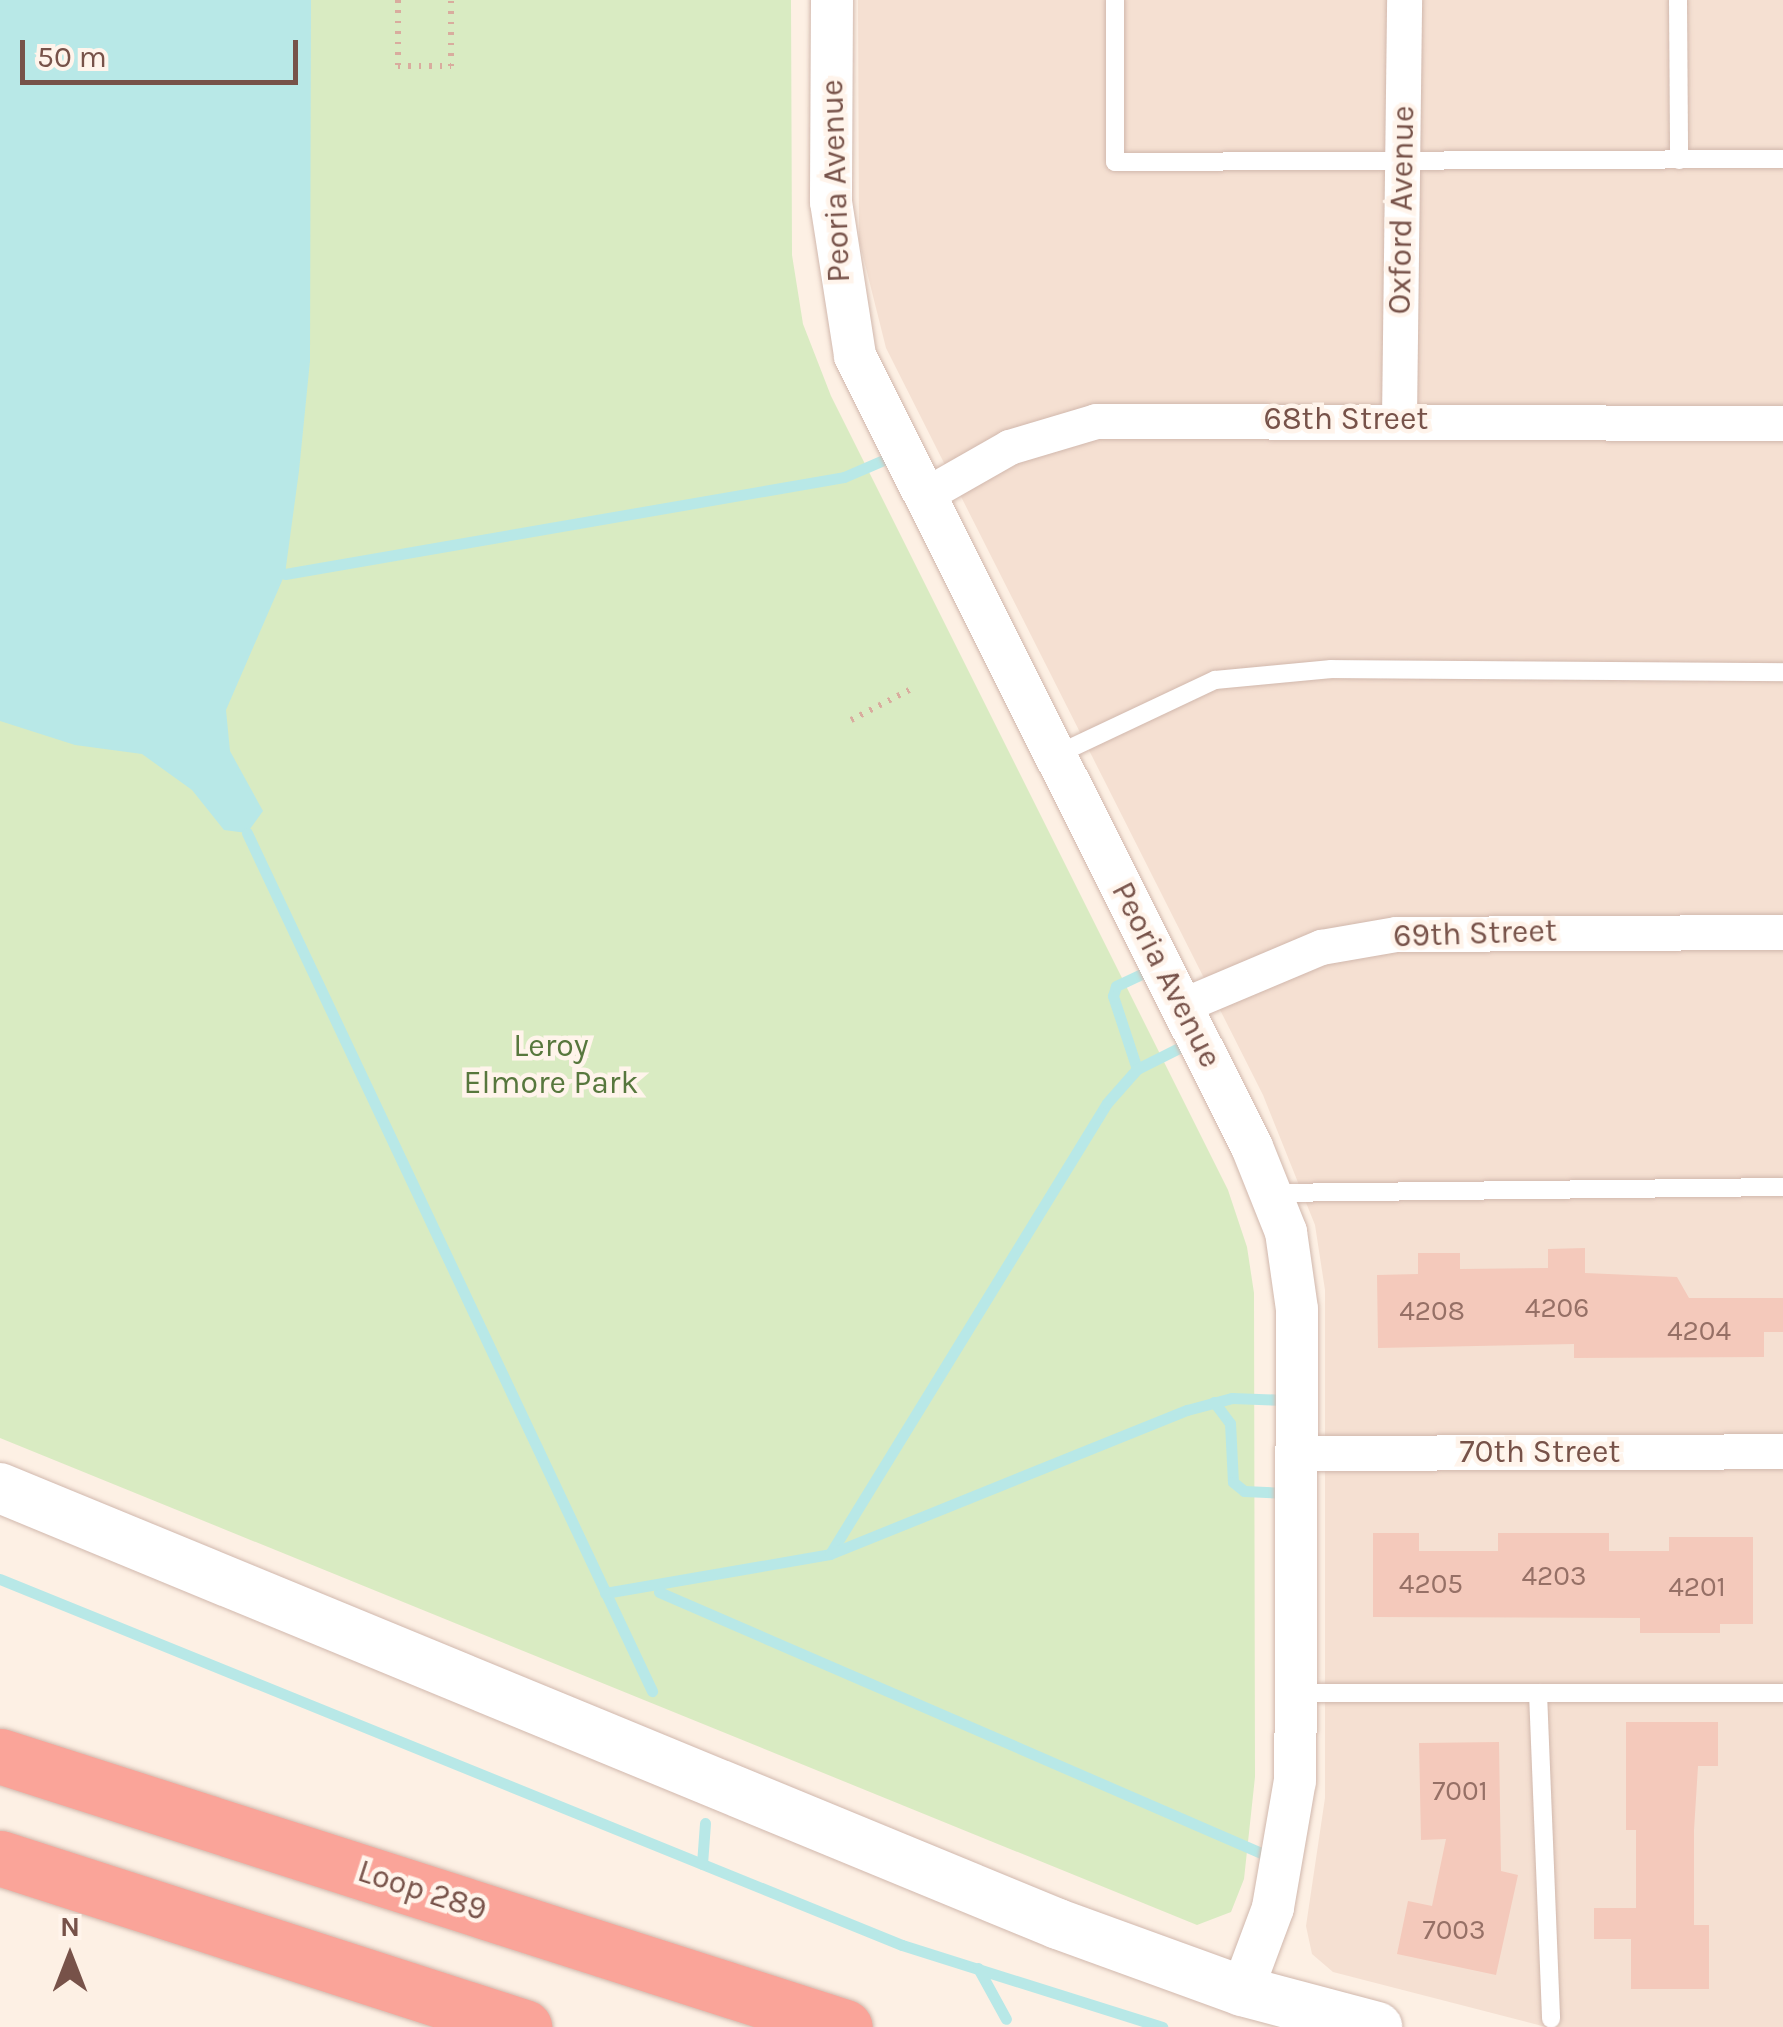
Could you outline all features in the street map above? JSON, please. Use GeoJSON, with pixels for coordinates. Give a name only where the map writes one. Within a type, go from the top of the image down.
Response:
{"type":"FeatureCollection","features":[{"type":"Feature","properties":{"kind":"highway","name":"Loop 289"},"geometry":{"type":"LineString","coordinates":[[0,1756],[845,2027]]}},
{"type":"Feature","properties":{"kind":"highway"},"geometry":{"type":"LineString","coordinates":[[0,1858],[524,2027]]}},
{"type":"Feature","properties":{"kind":"main road"},"geometry":{"type":"LineString","coordinates":[[0,1488],[1058,1924],[1242,1991],[1377,2027]]}},
{"type":"Feature","properties":{"kind":"street","name":"Peoria Avenue"},"geometry":{"type":"LineString","coordinates":[[832,0],[838,284],[854,356],[1181,1006],[1286,1232],[1296,1310],[1296,1693],[1287,1849],[1242,1991]]}},
{"type":"Feature","properties":{"kind":"street","name":"Oxford Avenue"},"geometry":{"type":"LineString","coordinates":[[1400,419],[1404,0]]}},
{"type":"Feature","properties":{"kind":"street","name":"68th Street"},"geometry":{"type":"LineString","coordinates":[[926,495],[1009,447],[1096,421],[1783,423]]}},
{"type":"Feature","properties":{"kind":"street","name":"69th Street"},"geometry":{"type":"LineString","coordinates":[[1181,1006],[1322,947],[1396,934],[1783,932]]}},
{"type":"Feature","properties":{"kind":"street","name":"70th Street"},"geometry":{"type":"LineString","coordinates":[[1296,1452],[1783,1451]]}},
{"type":"Feature","properties":{"kind":"lane"},"geometry":{"type":"LineString","coordinates":[[1115,0],[1115,162],[1783,159]]}},
{"type":"Feature","properties":{"kind":"lane"},"geometry":{"type":"LineString","coordinates":[[1678,0],[1679,160]]}},
{"type":"Feature","properties":{"kind":"lane"},"geometry":{"type":"LineString","coordinates":[[1055,756],[1215,680],[1331,669],[1783,672]]}},
{"type":"Feature","properties":{"kind":"lane"},"geometry":{"type":"LineString","coordinates":[[1270,1193],[1783,1187]]}},
{"type":"Feature","properties":{"kind":"lane"},"geometry":{"type":"LineString","coordinates":[[1296,1693],[1783,1693]]}},
{"type":"Feature","properties":{"kind":"lane"},"geometry":{"type":"LineString","coordinates":[[1538,1693],[1552,2019]]}},
{"type":"Feature","properties":{"kind":"path"},"geometry":{"type":"LineString","coordinates":[[398,0],[398,66],[451,66],[451,0]]}},
{"type":"Feature","properties":{"kind":"path"},"geometry":{"type":"LineString","coordinates":[[851,720],[912,689]]}},
{"type":"Feature","properties":{"kind":"shaded area"},"geometry":{"type":"Polygon","coordinates":[[[858,0],[1783,0],[1783,2027],[1546,2027],[1333,1972],[1312,1954],[1306,1926],[1325,1798],[1325,1290],[1315,1225],[1263,1095],[886,348],[859,240],[858,0]]]}},
{"type":"Feature","properties":{"kind":"green space","name":"Leroy Elmore Park"},"geometry":{"type":"Polygon","coordinates":[[[0,0],[791,0],[792,255],[803,324],[831,396],[1228,1190],[1247,1247],[1254,1293],[1255,1777],[1244,1879],[1231,1912],[1197,1925],[0,1438],[0,0]]]}},
{"type":"Feature","properties":{"kind":"water"},"geometry":{"type":"Polygon","coordinates":[[[0,0],[311,0],[310,361],[299,471],[285,574],[226,710],[230,751],[263,811],[247,833],[224,830],[192,790],[142,754],[75,745],[0,721],[0,0]]]}},
{"type":"Feature","properties":{"kind":"building"},"geometry":{"type":"Polygon","coordinates":[[[1585,1248],[1585,1273],[1677,1277],[1689,1298],[1783,1298],[1783,1332],[1764,1332],[1764,1357],[1574,1358],[1574,1344],[1378,1348],[1377,1275],[1418,1274],[1418,1253],[1460,1253],[1460,1269],[1548,1268],[1548,1249],[1585,1248]]]}},
{"type":"Feature","properties":{"kind":"building"},"geometry":{"type":"Polygon","coordinates":[[[1373,1533],[1419,1533],[1419,1551],[1498,1551],[1498,1533],[1609,1533],[1609,1551],[1669,1551],[1669,1537],[1753,1537],[1753,1624],[1720,1624],[1720,1633],[1640,1633],[1640,1618],[1373,1617],[1373,1533]]]}},
{"type":"Feature","properties":{"kind":"building"},"geometry":{"type":"Polygon","coordinates":[[[1626,1722],[1718,1722],[1718,1766],[1698,1766],[1694,1830],[1694,1925],[1709,1925],[1709,1989],[1631,1989],[1631,1939],[1594,1939],[1594,1908],[1636,1908],[1636,1830],[1626,1830],[1626,1722]]]}},
{"type":"Feature","properties":{"kind":"building"},"geometry":{"type":"Polygon","coordinates":[[[1499,1742],[1501,1871],[1518,1875],[1496,1975],[1397,1954],[1408,1901],[1432,1906],[1446,1839],[1421,1840],[1419,1743],[1499,1742]]]}},
{"type":"Feature","properties":{"kind":"waterway"},"geometry":{"type":"LineString","coordinates":[[285,574],[844,477],[895,455]]}},
{"type":"Feature","properties":{"kind":"waterway"},"geometry":{"type":"LineString","coordinates":[[247,833],[652,1691]]}},
{"type":"Feature","properties":{"kind":"waterway"},"geometry":{"type":"LineString","coordinates":[[1137,1069],[1113,996],[1116,986],[1152,969]]}},
{"type":"Feature","properties":{"kind":"waterway"},"geometry":{"type":"LineString","coordinates":[[830,1554],[1107,1103],[1137,1069],[1189,1043]]}},
{"type":"Feature","properties":{"kind":"waterway"},"geometry":{"type":"LineString","coordinates":[[605,1593],[830,1554],[1187,1410],[1232,1398],[1287,1400]]}},
{"type":"Feature","properties":{"kind":"waterway"},"geometry":{"type":"LineString","coordinates":[[1214,1402],[1230,1423],[1233,1482],[1244,1491],[1287,1493]]}},
{"type":"Feature","properties":{"kind":"waterway"},"geometry":{"type":"LineString","coordinates":[[0,1579],[902,1945],[1162,2027]]}},
{"type":"Feature","properties":{"kind":"waterway"},"geometry":{"type":"LineString","coordinates":[[659,1592],[1275,1859]]}},
{"type":"Feature","properties":{"kind":"waterway"},"geometry":{"type":"LineString","coordinates":[[702,1864],[705,1823]]}},
{"type":"Feature","properties":{"kind":"waterway"},"geometry":{"type":"LineString","coordinates":[[978,1968],[1006,2019]]}}]}
